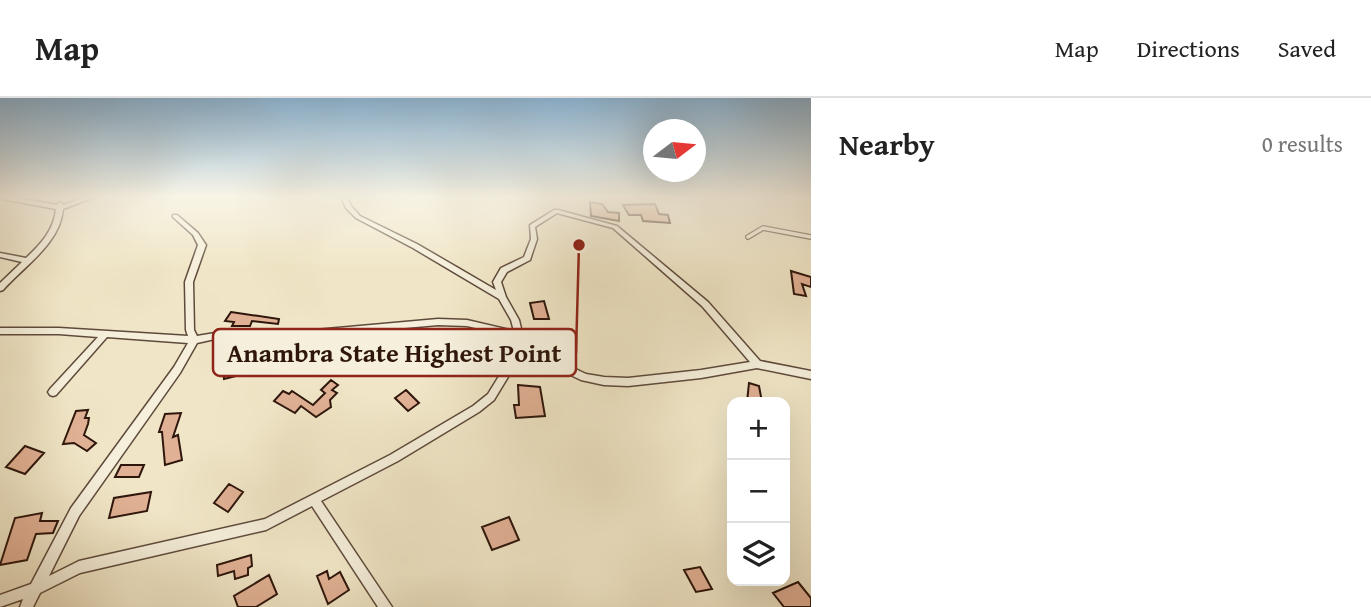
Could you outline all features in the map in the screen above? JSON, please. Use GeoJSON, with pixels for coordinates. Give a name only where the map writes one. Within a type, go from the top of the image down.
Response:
{"type":"FeatureCollection","features":[{"type":"Feature","properties":{"kind":"street"},"geometry":{"type":"LineString","coordinates":[[0,288],[28,261],[59,221]]}},
{"type":"Feature","properties":{"kind":"street"},"geometry":{"type":"LineString","coordinates":[[181,221],[196,234],[202,245],[189,282],[190,330],[194,340]]}},
{"type":"Feature","properties":{"kind":"street"},"geometry":{"type":"LineString","coordinates":[[365,221],[415,246],[502,297]]}},
{"type":"Feature","properties":{"kind":"street"},"geometry":{"type":"LineString","coordinates":[[0,601],[35,589],[79,567],[266,524],[476,409],[491,397],[520,347],[515,320],[502,297],[498,282],[504,271],[527,258],[534,239],[532,226],[539,221]]}},
{"type":"Feature","properties":{"kind":"street"},"geometry":{"type":"LineString","coordinates":[[595,221],[615,227],[705,304],[757,364]]}},
{"type":"Feature","properties":{"kind":"street"},"geometry":{"type":"LineString","coordinates":[[0,254],[28,261]]}},
{"type":"Feature","properties":{"kind":"street"},"geometry":{"type":"LineString","coordinates":[[0,331],[60,331],[194,340],[215,336],[304,334],[438,321],[467,323],[518,335]]}},
{"type":"Feature","properties":{"kind":"street"},"geometry":{"type":"LineString","coordinates":[[53,392],[104,336]]}},
{"type":"Feature","properties":{"kind":"street"},"geometry":{"type":"LineString","coordinates":[[26,607],[75,512],[177,370],[194,340]]}},
{"type":"Feature","properties":{"kind":"street"},"geometry":{"type":"LineString","coordinates":[[520,347],[584,377],[604,381],[628,382],[701,374],[757,364],[811,376]]}},
{"type":"Feature","properties":{"kind":"street"},"geometry":{"type":"LineString","coordinates":[[314,500],[386,607]]}},
{"type":"Feature","properties":{"kind":"lane"},"geometry":{"type":"LineString","coordinates":[[748,237],[763,229],[811,237]]}},
{"type":"Feature","properties":{"kind":"building"},"geometry":{"type":"Polygon","coordinates":[[[643,221],[669,221],[670,223],[643,221]]]}},
{"type":"Feature","properties":{"kind":"building"},"geometry":{"type":"Polygon","coordinates":[[[791,271],[811,277],[811,287],[802,284],[806,296],[794,294],[791,271]]]}},
{"type":"Feature","properties":{"kind":"building"},"geometry":{"type":"Polygon","coordinates":[[[544,301],[549,319],[534,319],[530,303],[544,301]]]}},
{"type":"Feature","properties":{"kind":"building"},"geometry":{"type":"Polygon","coordinates":[[[231,312],[279,319],[278,324],[252,321],[250,326],[232,326],[234,322],[225,321],[231,312]]]}},
{"type":"Feature","properties":{"kind":"building"},"geometry":{"type":"Polygon","coordinates":[[[263,351],[264,362],[243,367],[244,374],[224,379],[222,362],[225,358],[263,351]]]}},
{"type":"Feature","properties":{"kind":"building"},"geometry":{"type":"Polygon","coordinates":[[[331,380],[338,385],[332,390],[337,393],[330,400],[331,407],[316,417],[301,406],[295,413],[274,401],[283,391],[289,394],[292,391],[313,405],[325,393],[321,390],[331,380]]]}},
{"type":"Feature","properties":{"kind":"building"},"geometry":{"type":"Polygon","coordinates":[[[749,383],[759,386],[761,397],[748,397],[749,383]]]}},
{"type":"Feature","properties":{"kind":"building"},"geometry":{"type":"Polygon","coordinates":[[[518,385],[540,387],[545,416],[516,418],[514,405],[519,405],[518,385]]]}},
{"type":"Feature","properties":{"kind":"building"},"geometry":{"type":"Polygon","coordinates":[[[406,390],[419,403],[408,411],[395,398],[406,390]]]}},
{"type":"Feature","properties":{"kind":"building"},"geometry":{"type":"Polygon","coordinates":[[[88,410],[85,418],[89,418],[84,435],[96,443],[87,451],[74,443],[63,444],[76,411],[88,410]]]}},
{"type":"Feature","properties":{"kind":"building"},"geometry":{"type":"Polygon","coordinates":[[[181,413],[173,437],[178,435],[182,460],[165,465],[162,432],[159,432],[165,414],[181,413]]]}},
{"type":"Feature","properties":{"kind":"building"},"geometry":{"type":"Polygon","coordinates":[[[25,446],[44,453],[25,474],[6,467],[25,446]]]}},
{"type":"Feature","properties":{"kind":"building"},"geometry":{"type":"Polygon","coordinates":[[[121,465],[144,465],[139,477],[115,477],[121,465]]]}},
{"type":"Feature","properties":{"kind":"building"},"geometry":{"type":"Polygon","coordinates":[[[229,484],[243,492],[228,512],[214,503],[229,484]]]}},
{"type":"Feature","properties":{"kind":"building"},"geometry":{"type":"Polygon","coordinates":[[[151,492],[147,511],[109,518],[114,498],[151,492]]]}},
{"type":"Feature","properties":{"kind":"building"},"geometry":{"type":"Polygon","coordinates":[[[42,513],[40,521],[58,521],[53,533],[36,534],[27,560],[0,565],[15,518],[42,513]]]}},
{"type":"Feature","properties":{"kind":"building"},"geometry":{"type":"Polygon","coordinates":[[[509,517],[519,540],[492,550],[482,527],[509,517]]]}},
{"type":"Feature","properties":{"kind":"building"},"geometry":{"type":"Polygon","coordinates":[[[251,555],[252,566],[248,568],[248,575],[235,579],[234,571],[218,576],[217,565],[251,555]]]}},
{"type":"Feature","properties":{"kind":"building"},"geometry":{"type":"Polygon","coordinates":[[[700,567],[712,589],[696,592],[684,570],[700,567]]]}},
{"type":"Feature","properties":{"kind":"building"},"geometry":{"type":"Polygon","coordinates":[[[327,571],[329,579],[340,572],[349,590],[328,604],[317,576],[327,571]]]}},
{"type":"Feature","properties":{"kind":"building"},"geometry":{"type":"Polygon","coordinates":[[[269,575],[277,594],[256,607],[238,607],[234,596],[269,575]]]}},
{"type":"Feature","properties":{"kind":"building"},"geometry":{"type":"Polygon","coordinates":[[[798,582],[811,598],[811,607],[784,607],[773,593],[798,582]]]}},
{"type":"Feature","properties":{"kind":"place","name":"Anambra State Highest Point"},"geometry":{"type":"Point","coordinates":[579,245]}}]}
